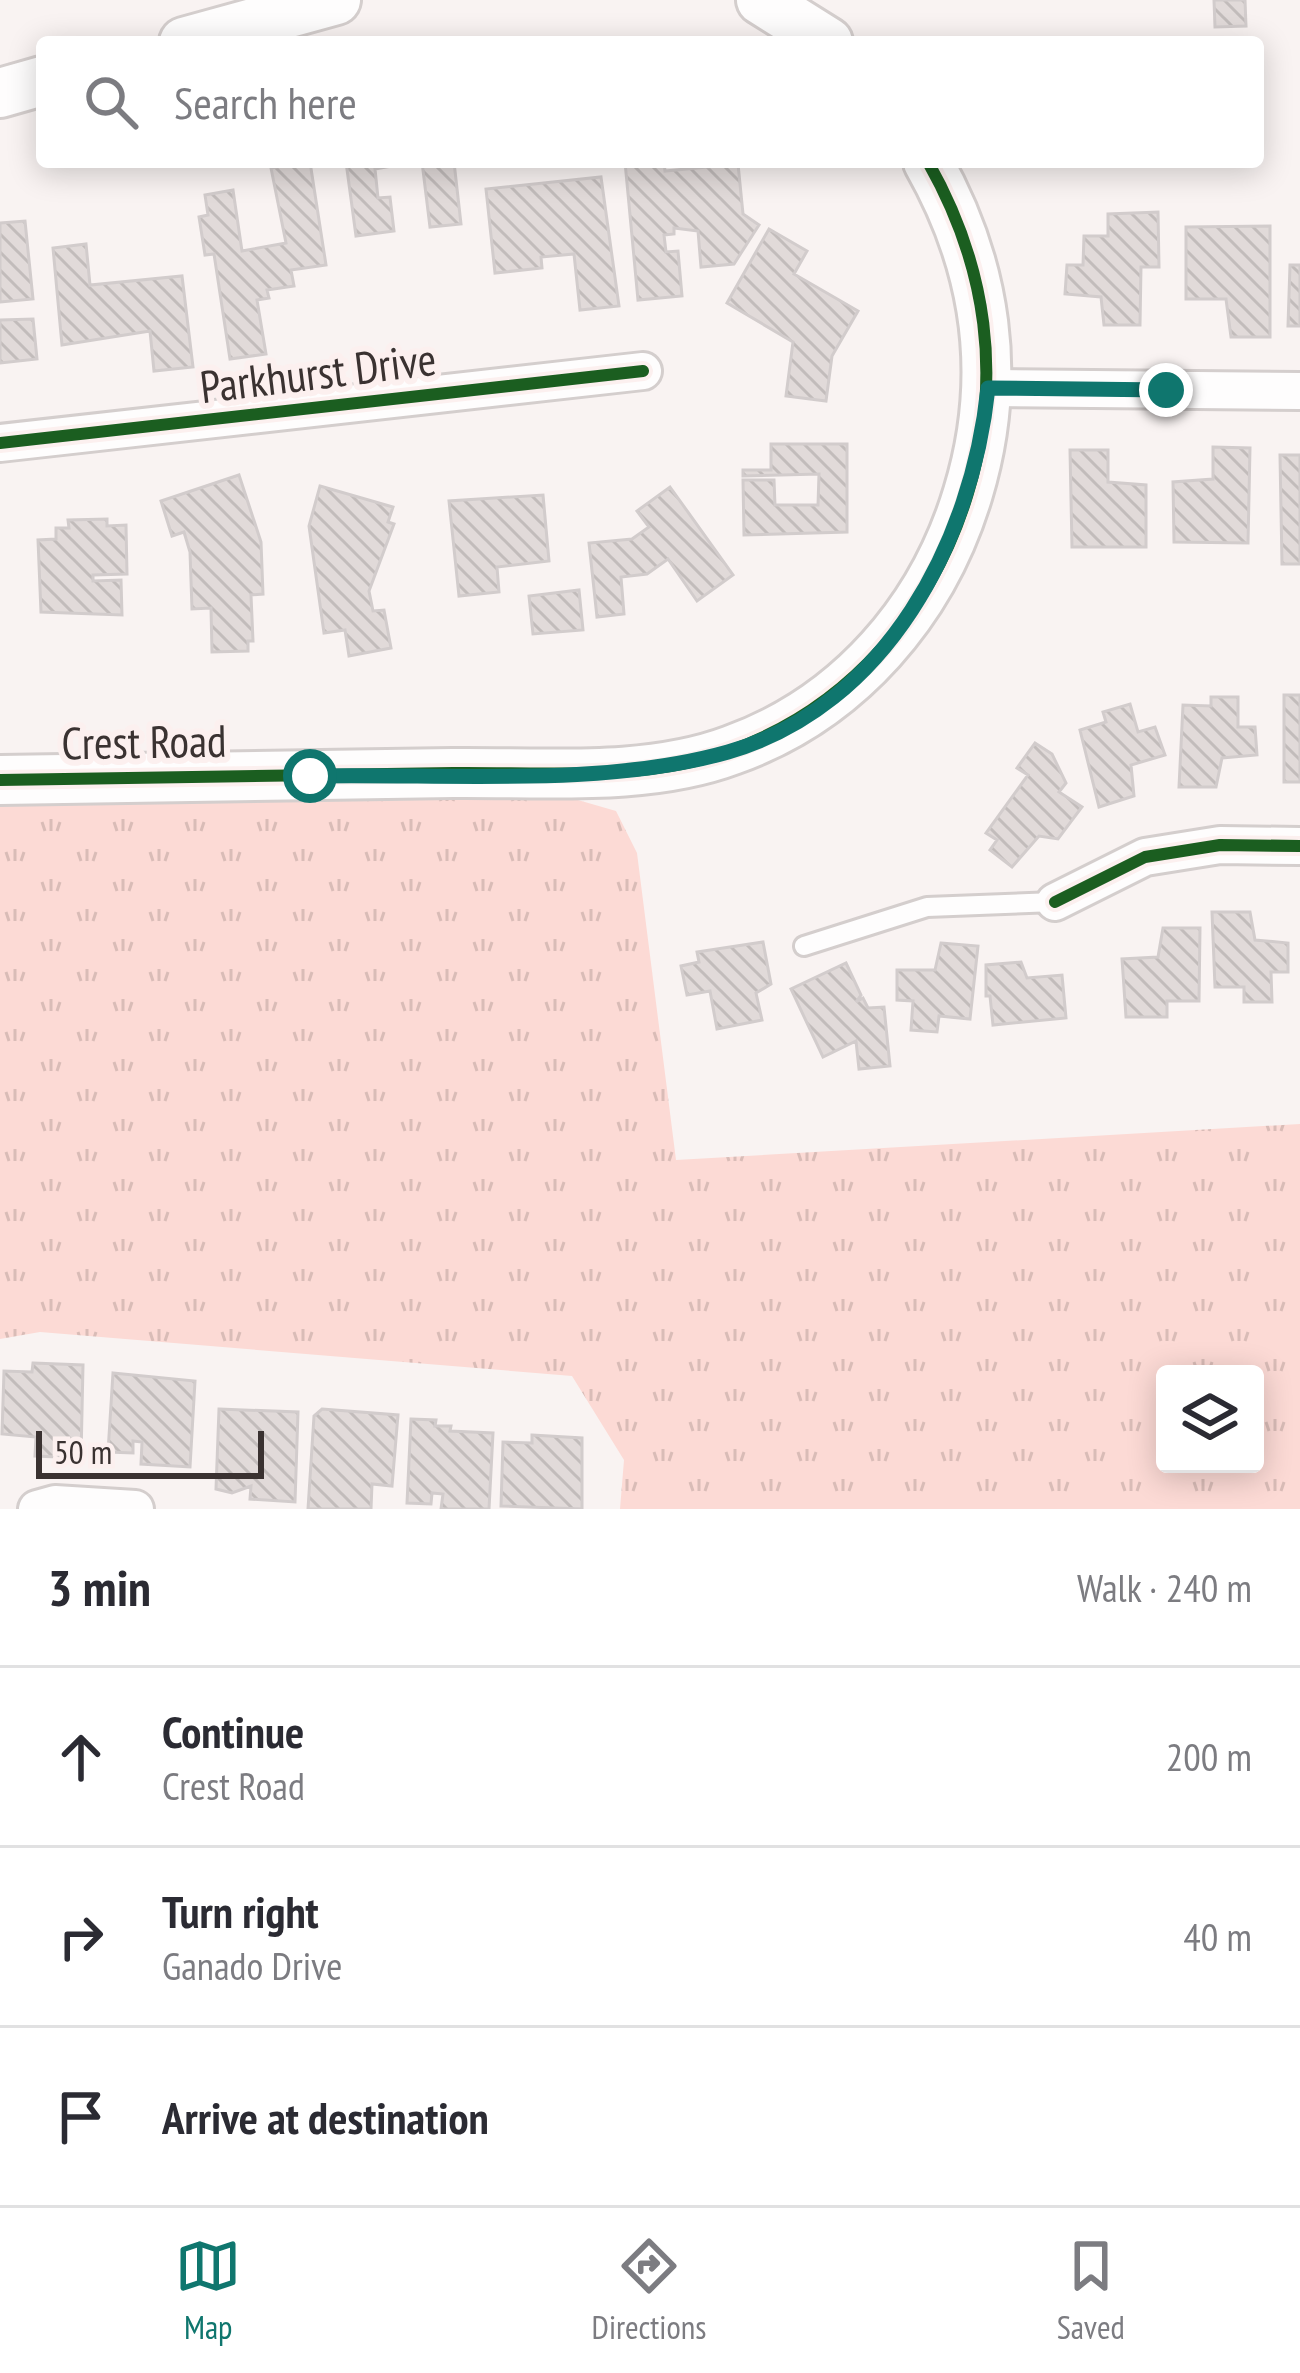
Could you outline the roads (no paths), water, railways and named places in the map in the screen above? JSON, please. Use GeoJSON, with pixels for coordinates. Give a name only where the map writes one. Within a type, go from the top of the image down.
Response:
{"type":"FeatureCollection","features":[{"type":"Feature","properties":{"kind":"street"},"geometry":{"type":"LineString","coordinates":[[206,36],[336,0]]}},
{"type":"Feature","properties":{"kind":"street"},"geometry":{"type":"LineString","coordinates":[[761,0],[818,36]]}},
{"type":"Feature","properties":{"kind":"street"},"geometry":{"type":"LineString","coordinates":[[0,93],[36,83]]}},
{"type":"Feature","properties":{"kind":"street","name":"Crest Road"},"geometry":{"type":"LineString","coordinates":[[0,780],[622,771],[730,751],[797,719],[897,638],[963,510],[982,446],[988,388],[974,264],[931,168]]}},
{"type":"Feature","properties":{"kind":"street","name":"Parkhurst Drive"},"geometry":{"type":"LineString","coordinates":[[0,443],[644,371]]}},
{"type":"Feature","properties":{"kind":"street"},"geometry":{"type":"LineString","coordinates":[[988,388],[1300,391]]}},
{"type":"Feature","properties":{"kind":"street"},"geometry":{"type":"LineString","coordinates":[[1054,902],[1145,856],[1220,845],[1300,846]]}},
{"type":"Feature","properties":{"kind":"street"},"geometry":{"type":"LineString","coordinates":[[38,1509],[56,1504],[135,1509]]}},
{"type":"Feature","properties":{"kind":"lane"},"geometry":{"type":"LineString","coordinates":[[804,946],[927,908],[1054,902]]}}]}
